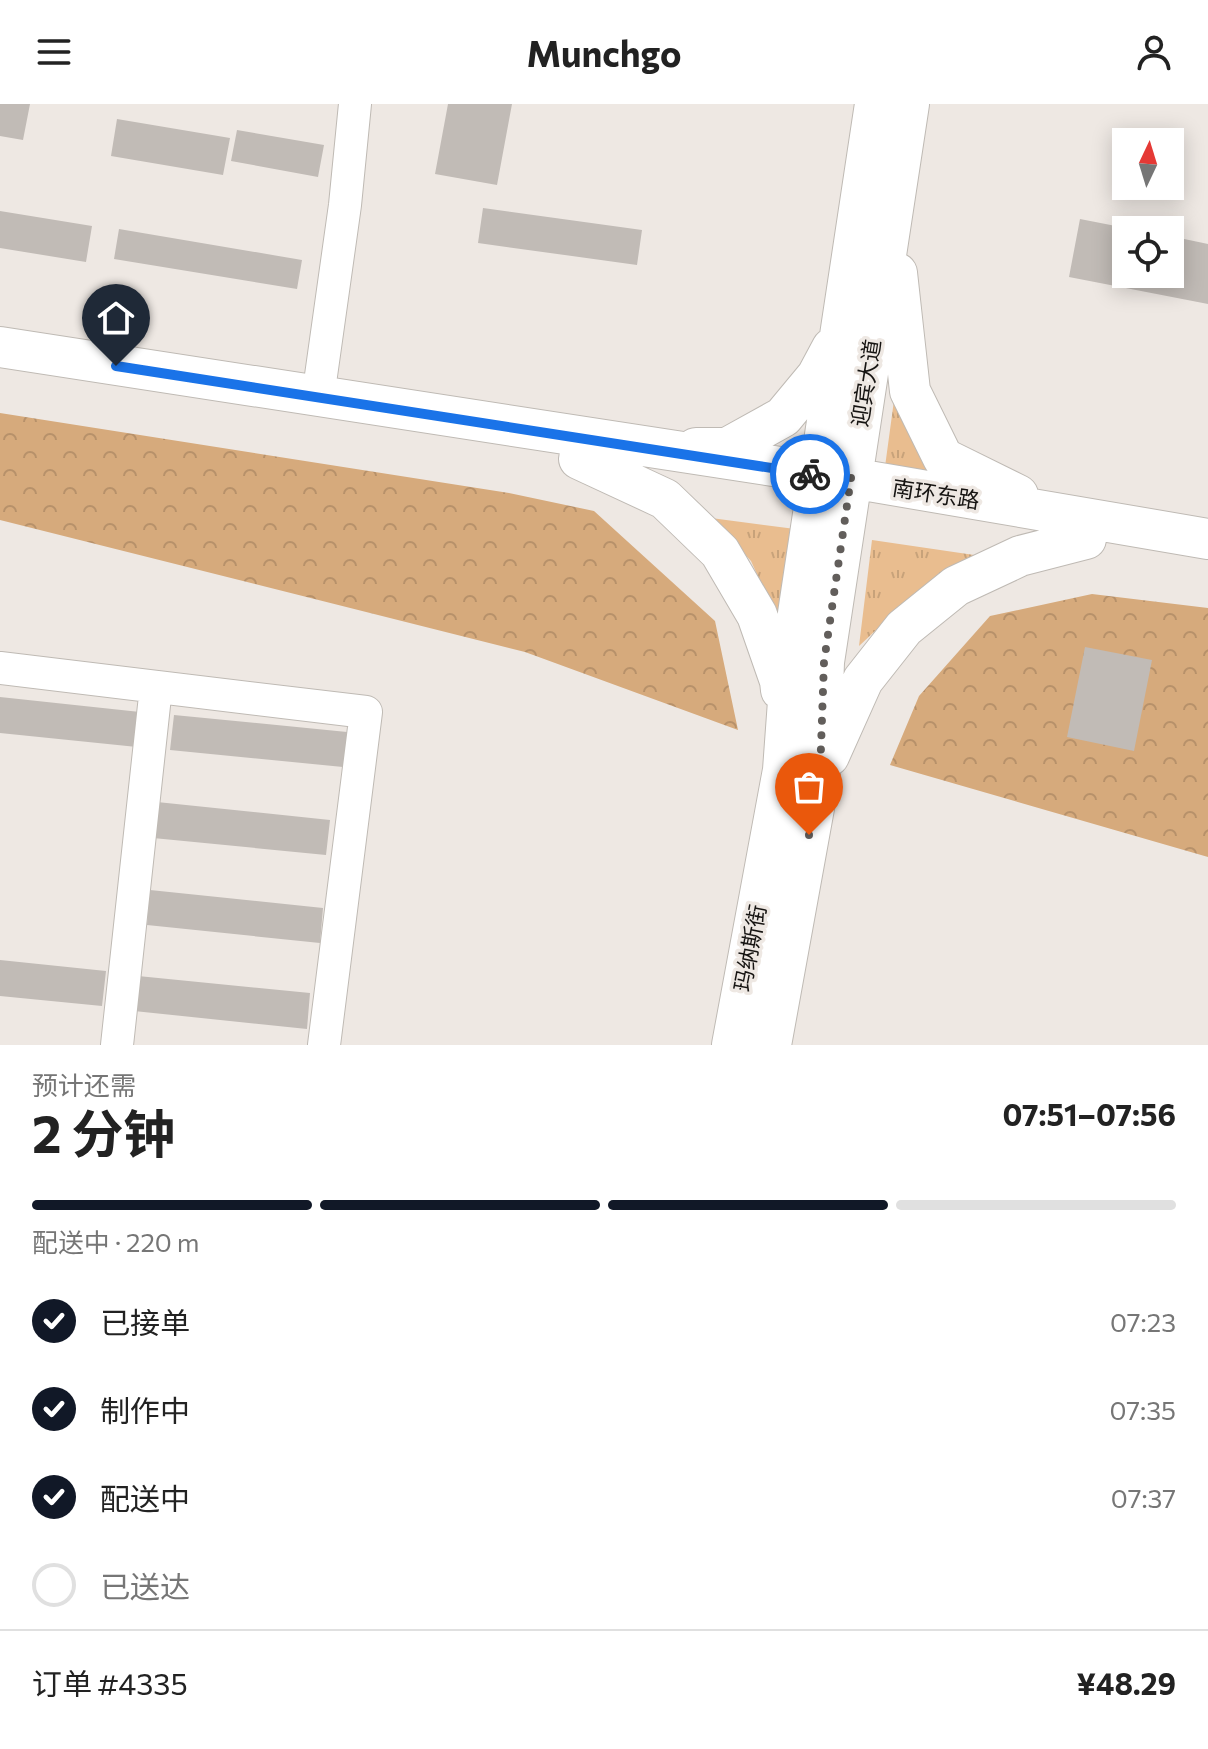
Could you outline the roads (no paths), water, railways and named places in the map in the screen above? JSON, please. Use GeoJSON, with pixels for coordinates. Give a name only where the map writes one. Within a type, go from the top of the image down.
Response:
{"type":"FeatureCollection","features":[{"type":"Feature","properties":{"kind":"main road","name":"迎宾大道"},"geometry":{"type":"LineString","coordinates":[[833,486],[841,330],[875,104]]}},
{"type":"Feature","properties":{"kind":"main road","name":"迎宾大道"},"geometry":{"type":"LineString","coordinates":[[808,661],[833,486],[892,221],[909,104]]}},
{"type":"Feature","properties":{"kind":"main road"},"geometry":{"type":"LineString","coordinates":[[892,221],[910,391],[943,458],[1053,513]]}},
{"type":"Feature","properties":{"kind":"main road"},"geometry":{"type":"LineString","coordinates":[[640,448],[727,448],[783,417],[817,376],[841,330]]}},
{"type":"Feature","properties":{"kind":"main road","name":"南环东路"},"geometry":{"type":"LineString","coordinates":[[0,347],[640,448],[1086,539],[1208,559]]}},
{"type":"Feature","properties":{"kind":"main road","name":"南环东路"},"geometry":{"type":"LineString","coordinates":[[0,368],[579,459],[1053,513],[1208,539]]}},
{"type":"Feature","properties":{"kind":"main road"},"geometry":{"type":"LineString","coordinates":[[579,459],[665,499],[720,552],[757,615],[780,681],[802,772]]}},
{"type":"Feature","properties":{"kind":"main road"},"geometry":{"type":"LineString","coordinates":[[802,772],[863,680],[904,628],[956,586],[1020,556],[1086,539]]}},
{"type":"Feature","properties":{"kind":"main road","name":"玛纳斯街"},"geometry":{"type":"LineString","coordinates":[[771,1045],[802,772],[808,661]]}},
{"type":"Feature","properties":{"kind":"main road","name":"玛纳斯街"},"geometry":{"type":"LineString","coordinates":[[732,1045],[802,772]]}},
{"type":"Feature","properties":{"kind":"street"},"geometry":{"type":"LineString","coordinates":[[318,397],[345,205],[355,104]]}},
{"type":"Feature","properties":{"kind":"street"},"geometry":{"type":"LineString","coordinates":[[0,668],[366,712],[324,1045]]}},
{"type":"Feature","properties":{"kind":"street"},"geometry":{"type":"LineString","coordinates":[[117,1045],[156,687]]}}]}
